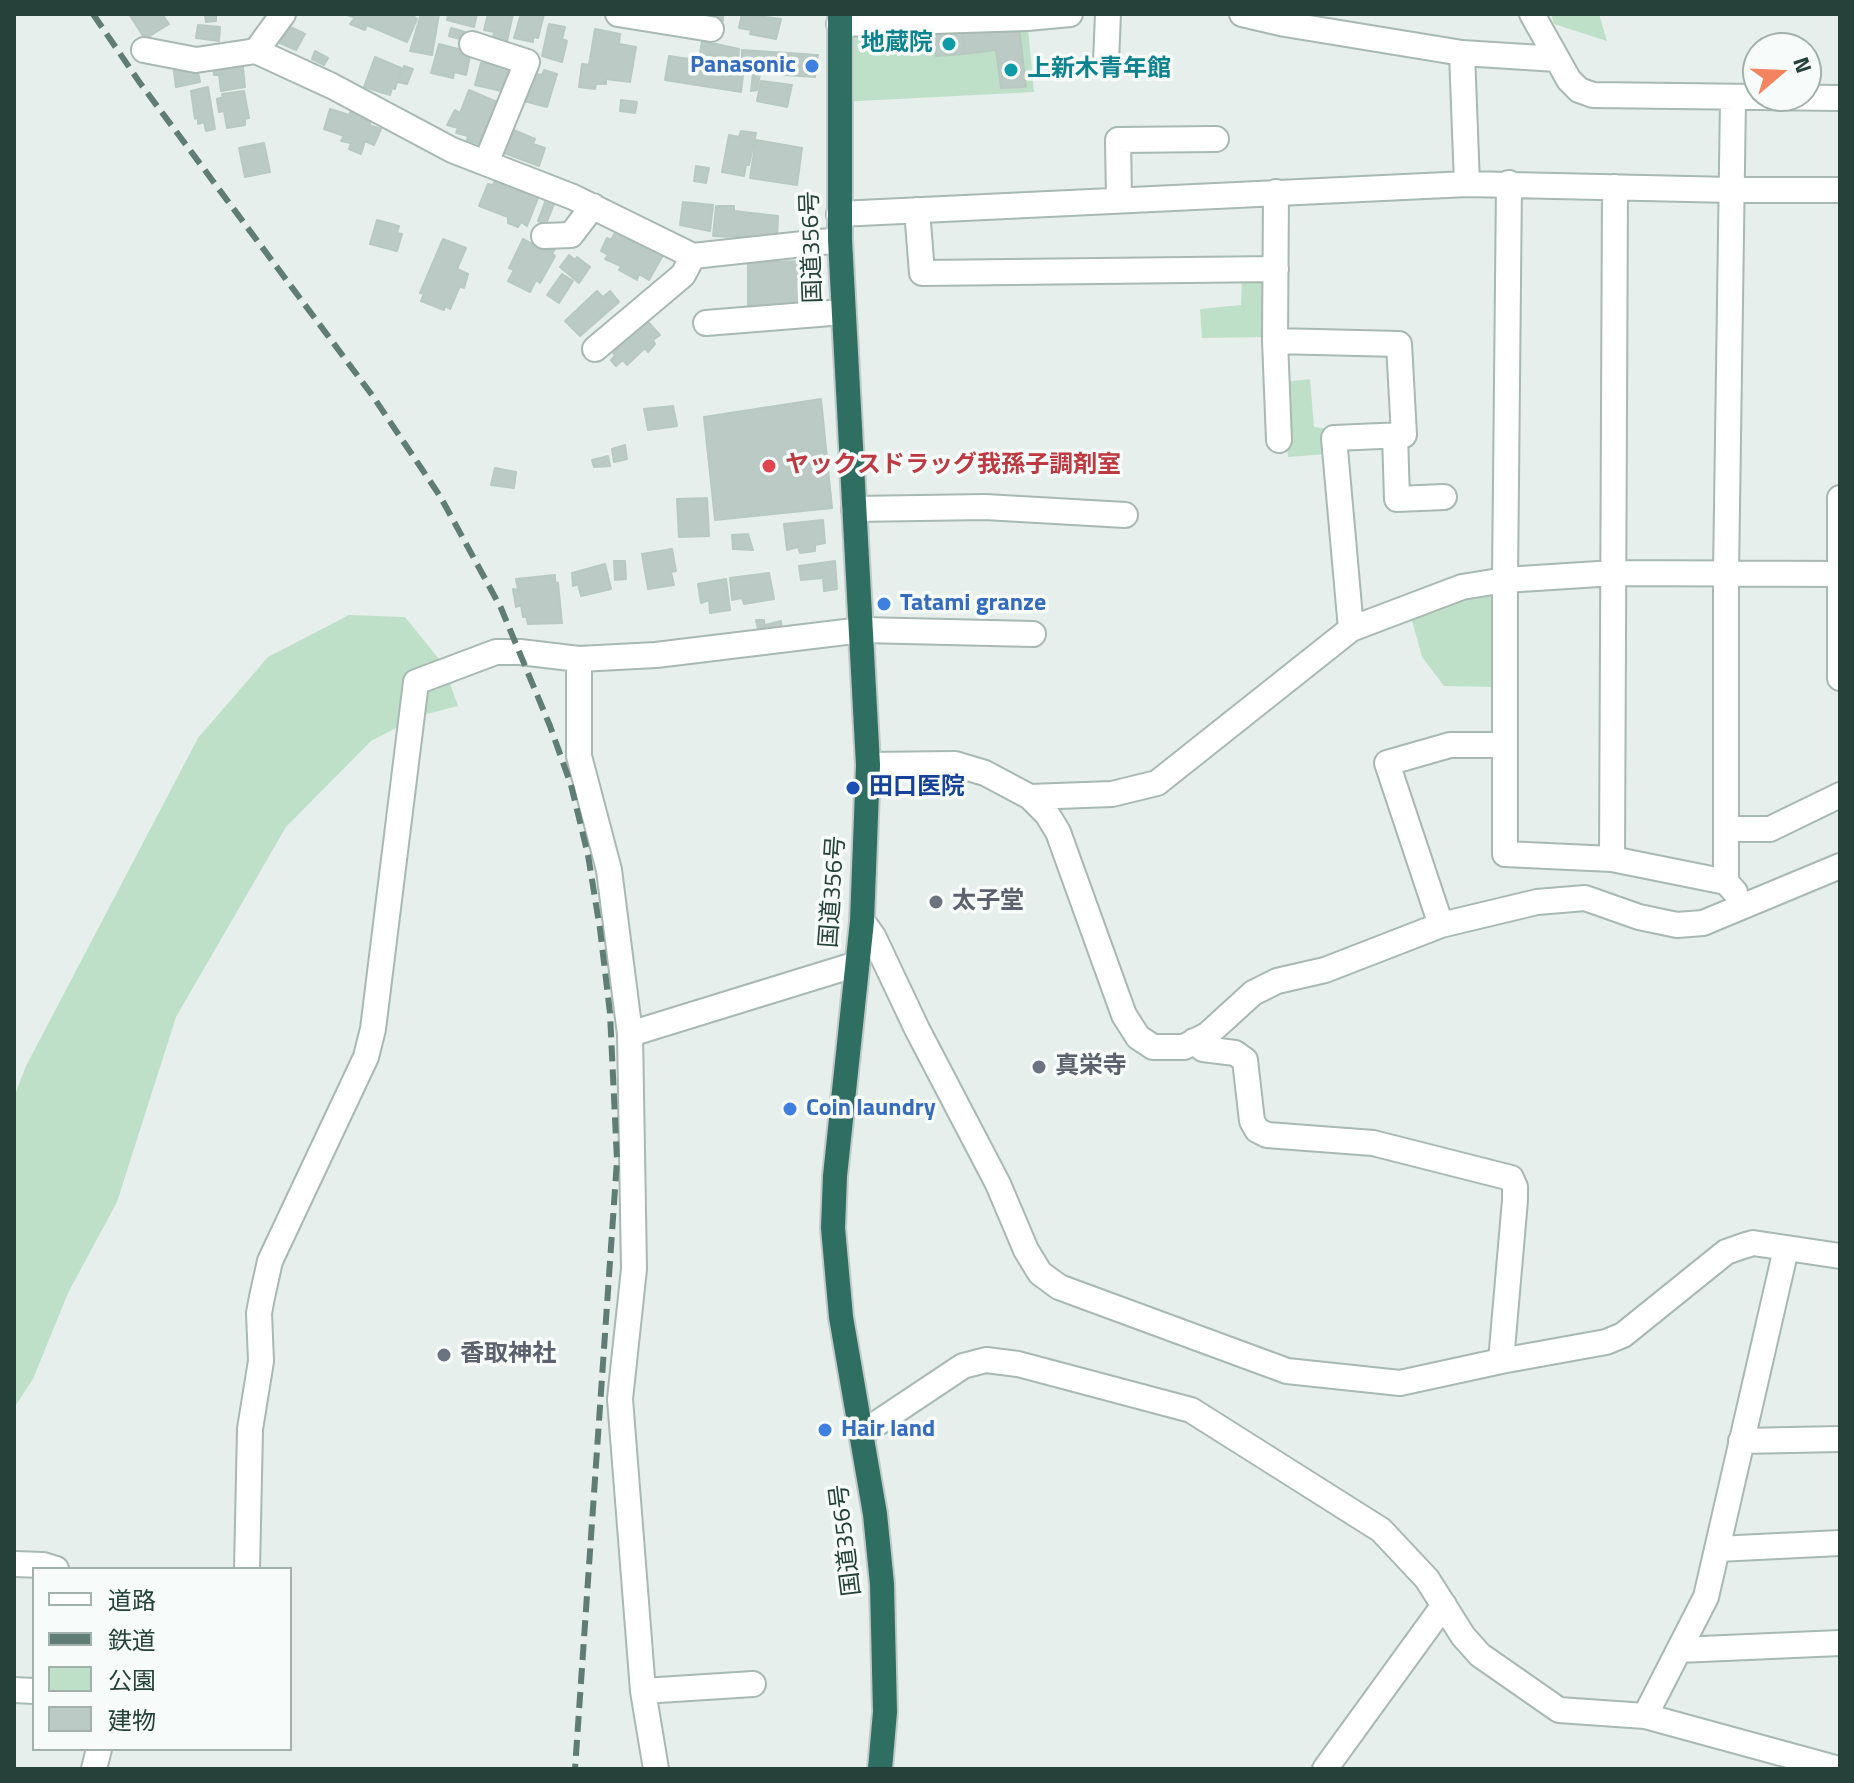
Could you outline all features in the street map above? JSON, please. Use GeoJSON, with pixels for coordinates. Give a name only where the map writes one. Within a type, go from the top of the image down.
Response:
{"type":"FeatureCollection","features":[{"type":"Feature","properties":{"kind":"highway","name":"国道356号"},"geometry":{"type":"LineString","coordinates":[[840,19],[839,214],[868,765],[862,921],[835,1176],[833,1228],[842,1329],[875,1514],[882,1584],[885,1712],[880,1769]]}},
{"type":"Feature","properties":{"kind":"street"},"geometry":{"type":"LineString","coordinates":[[256,51],[283,14]]}},
{"type":"Feature","properties":{"kind":"street"},"geometry":{"type":"LineString","coordinates":[[618,14],[711,29]]}},
{"type":"Feature","properties":{"kind":"street"},"geometry":{"type":"LineString","coordinates":[[840,19],[1027,18],[1070,14]]}},
{"type":"Feature","properties":{"kind":"street"},"geometry":{"type":"LineString","coordinates":[[1106,62],[1108,14]]}},
{"type":"Feature","properties":{"kind":"street"},"geometry":{"type":"LineString","coordinates":[[1242,14],[1462,53],[1557,59]]}},
{"type":"Feature","properties":{"kind":"street"},"geometry":{"type":"LineString","coordinates":[[1532,14],[1569,80],[1579,90],[1593,95],[1840,98]]}},
{"type":"Feature","properties":{"kind":"street"},"geometry":{"type":"LineString","coordinates":[[472,44],[527,62],[486,163]]}},
{"type":"Feature","properties":{"kind":"street"},"geometry":{"type":"LineString","coordinates":[[144,50],[196,60],[256,51],[332,86],[452,150],[593,206],[693,256],[840,240]]}},
{"type":"Feature","properties":{"kind":"street"},"geometry":{"type":"LineString","coordinates":[[1462,53],[1467,184]]}},
{"type":"Feature","properties":{"kind":"street"},"geometry":{"type":"LineString","coordinates":[[1726,882],[1726,574],[1733,98]]}},
{"type":"Feature","properties":{"kind":"street"},"geometry":{"type":"LineString","coordinates":[[1119,200],[1118,140],[1216,139]]}},
{"type":"Feature","properties":{"kind":"street"},"geometry":{"type":"LineString","coordinates":[[1509,183],[1505,854],[1612,859],[1726,882],[1747,905]]}},
{"type":"Feature","properties":{"kind":"street"},"geometry":{"type":"LineString","coordinates":[[839,214],[1467,184],[1840,190]]}},
{"type":"Feature","properties":{"kind":"street"},"geometry":{"type":"LineString","coordinates":[[1612,859],[1615,187]]}},
{"type":"Feature","properties":{"kind":"street"},"geometry":{"type":"LineString","coordinates":[[1276,192],[1275,341],[1279,440]]}},
{"type":"Feature","properties":{"kind":"street"},"geometry":{"type":"LineString","coordinates":[[544,236],[571,235],[593,206]]}},
{"type":"Feature","properties":{"kind":"street"},"geometry":{"type":"LineString","coordinates":[[917,210],[922,273],[1276,269]]}},
{"type":"Feature","properties":{"kind":"street"},"geometry":{"type":"LineString","coordinates":[[595,349],[683,275],[693,256]]}},
{"type":"Feature","properties":{"kind":"street"},"geometry":{"type":"LineString","coordinates":[[706,323],[843,312]]}},
{"type":"Feature","properties":{"kind":"street"},"geometry":{"type":"LineString","coordinates":[[1275,341],[1399,344],[1404,435],[1334,438],[1351,629]]}},
{"type":"Feature","properties":{"kind":"street"},"geometry":{"type":"LineString","coordinates":[[1395,435],[1397,499],[1444,497]]}},
{"type":"Feature","properties":{"kind":"street"},"geometry":{"type":"LineString","coordinates":[[1840,498],[1840,678]]}},
{"type":"Feature","properties":{"kind":"street"},"geometry":{"type":"LineString","coordinates":[[854,509],[985,507],[1125,515]]}},
{"type":"Feature","properties":{"kind":"street"},"geometry":{"type":"LineString","coordinates":[[1030,797],[1112,794],[1157,783],[1351,629],[1462,587],[1505,580],[1614,573],[1839,574]]}},
{"type":"Feature","properties":{"kind":"street"},"geometry":{"type":"LineString","coordinates":[[247,1567],[250,1429],[261,1361],[259,1313],[262,1297],[270,1261],[335,1128],[370,1043],[416,682],[496,652],[579,659],[656,655],[862,630],[1033,634]]}},
{"type":"Feature","properties":{"kind":"street"},"geometry":{"type":"LineString","coordinates":[[579,659],[579,756],[609,870],[630,1034],[634,1269],[620,1399],[643,1691],[656,1769]]}},
{"type":"Feature","properties":{"kind":"street"},"geometry":{"type":"LineString","coordinates":[[1441,925],[1387,763],[1450,745],[1505,745]]}},
{"type":"Feature","properties":{"kind":"street"},"geometry":{"type":"LineString","coordinates":[[868,765],[955,764],[985,773],[1030,797],[1047,814],[1058,832],[1124,1015],[1138,1037],[1153,1047],[1184,1047],[1207,1035],[1253,993],[1277,981],[1325,970],[1441,925],[1537,902],[1585,898],[1639,917],[1677,925],[1703,923],[1840,866]]}},
{"type":"Feature","properties":{"kind":"street"},"geometry":{"type":"LineString","coordinates":[[1728,829],[1770,829],[1840,795]]}},
{"type":"Feature","properties":{"kind":"street"},"geometry":{"type":"LineString","coordinates":[[862,921],[873,936],[1040,1273],[1059,1287],[1287,1371],[1400,1383],[1606,1342],[1623,1335],[1726,1252],[1753,1243],[1840,1256]]}},
{"type":"Feature","properties":{"kind":"street"},"geometry":{"type":"LineString","coordinates":[[630,1034],[857,964]]}},
{"type":"Feature","properties":{"kind":"street"},"geometry":{"type":"LineString","coordinates":[[1194,1041],[1203,1049],[1235,1053],[1245,1060],[1252,1121],[1257,1130],[1267,1135],[1373,1143],[1511,1178],[1515,1200],[1501,1361]]}},
{"type":"Feature","properties":{"kind":"street"},"geometry":{"type":"LineString","coordinates":[[1645,1716],[1706,1597],[1786,1249]]}},
{"type":"Feature","properties":{"kind":"street"},"geometry":{"type":"LineString","coordinates":[[861,1434],[963,1366],[986,1360],[1018,1364],[1191,1410],[1381,1530],[1427,1579],[1463,1636],[1480,1655],[1559,1710],[1645,1716],[1839,1769]]}},
{"type":"Feature","properties":{"kind":"street"},"geometry":{"type":"LineString","coordinates":[[1741,1441],[1840,1439]]}},
{"type":"Feature","properties":{"kind":"street"},"geometry":{"type":"LineString","coordinates":[[1717,1549],[1840,1543]]}},
{"type":"Feature","properties":{"kind":"street"},"geometry":{"type":"LineString","coordinates":[[14,1564],[50,1567]]}},
{"type":"Feature","properties":{"kind":"street"},"geometry":{"type":"LineString","coordinates":[[1325,1769],[1444,1605]]}},
{"type":"Feature","properties":{"kind":"street"},"geometry":{"type":"LineString","coordinates":[[1679,1650],[1840,1643]]}},
{"type":"Feature","properties":{"kind":"street"},"geometry":{"type":"LineString","coordinates":[[643,1691],[753,1684]]}},
{"type":"Feature","properties":{"kind":"green space"},"geometry":{"type":"Polygon","coordinates":[[[1551,14],[1599,14],[1607,41],[1554,24],[1551,14]]]}},
{"type":"Feature","properties":{"kind":"green space"},"geometry":{"type":"Polygon","coordinates":[[[1027,18],[1034,92],[839,102],[839,24],[1027,18]]]}},
{"type":"Feature","properties":{"kind":"green space"},"geometry":{"type":"Polygon","coordinates":[[[1269,274],[1268,337],[1202,338],[1200,309],[1241,305],[1242,275],[1269,274]]]}},
{"type":"Feature","properties":{"kind":"green space"},"geometry":{"type":"Polygon","coordinates":[[[1310,379],[1314,427],[1328,429],[1327,454],[1288,457],[1284,382],[1310,379]]]}},
{"type":"Feature","properties":{"kind":"green space"},"geometry":{"type":"Polygon","coordinates":[[[1495,587],[1493,687],[1444,686],[1422,657],[1410,613],[1495,587]]]}},
{"type":"Feature","properties":{"kind":"green space"},"geometry":{"type":"Polygon","coordinates":[[[349,615],[405,617],[443,664],[458,706],[419,716],[371,741],[286,827],[176,1017],[117,1202],[68,1293],[33,1379],[14,1408],[14,1097],[26,1066],[198,738],[268,657],[349,615]]]}},
{"type":"Feature","properties":{"kind":"building"},"geometry":{"type":"Polygon","coordinates":[[[129,14],[162,14],[169,24],[145,39],[129,14]]]}},
{"type":"Feature","properties":{"kind":"building"},"geometry":{"type":"Polygon","coordinates":[[[345,14],[411,14],[417,19],[407,42],[367,25],[365,30],[350,24],[355,18],[345,14]]]}},
{"type":"Feature","properties":{"kind":"building"},"geometry":{"type":"Polygon","coordinates":[[[421,14],[439,14],[432,55],[410,51],[421,14]]]}},
{"type":"Feature","properties":{"kind":"building"},"geometry":{"type":"Polygon","coordinates":[[[448,14],[477,14],[474,27],[447,20],[448,14]]]}},
{"type":"Feature","properties":{"kind":"building"},"geometry":{"type":"Polygon","coordinates":[[[488,14],[513,14],[507,41],[493,38],[494,32],[484,30],[488,14]]]}},
{"type":"Feature","properties":{"kind":"building"},"geometry":{"type":"Polygon","coordinates":[[[521,14],[544,14],[538,38],[533,37],[533,42],[514,38],[521,14]]]}},
{"type":"Feature","properties":{"kind":"building"},"geometry":{"type":"Polygon","coordinates":[[[701,14],[723,14],[723,21],[700,19],[701,14]]]}},
{"type":"Feature","properties":{"kind":"building"},"geometry":{"type":"Polygon","coordinates":[[[742,14],[781,19],[776,39],[750,34],[751,30],[739,28],[742,14]]]}},
{"type":"Feature","properties":{"kind":"building"},"geometry":{"type":"Polygon","coordinates":[[[205,15],[216,15],[216,21],[206,22],[205,15]]]}},
{"type":"Feature","properties":{"kind":"building"},"geometry":{"type":"Polygon","coordinates":[[[282,23],[305,34],[296,50],[273,40],[282,23]]]}},
{"type":"Feature","properties":{"kind":"building"},"geometry":{"type":"Polygon","coordinates":[[[549,24],[565,27],[562,39],[567,41],[562,62],[542,56],[549,24]]]}},
{"type":"Feature","properties":{"kind":"building"},"geometry":{"type":"Polygon","coordinates":[[[198,25],[220,27],[219,41],[196,38],[198,25]]]}},
{"type":"Feature","properties":{"kind":"building","name":"上新木青年館"},"geometry":{"type":"Polygon","coordinates":[[[1019,26],[1026,87],[1001,88],[996,50],[965,54],[962,32],[1019,26]]]}},
{"type":"Feature","properties":{"kind":"building"},"geometry":{"type":"Polygon","coordinates":[[[451,28],[465,32],[463,40],[449,36],[451,28]]]}},
{"type":"Feature","properties":{"kind":"building"},"geometry":{"type":"Polygon","coordinates":[[[595,29],[620,34],[619,44],[636,47],[630,82],[606,79],[606,84],[596,84],[595,89],[579,87],[582,64],[589,65],[595,29]]]}},
{"type":"Feature","properties":{"kind":"building","name":"地蔵院"},"geometry":{"type":"Polygon","coordinates":[[[962,32],[965,54],[936,56],[934,34],[962,32]]]}},
{"type":"Feature","properties":{"kind":"building"},"geometry":{"type":"Polygon","coordinates":[[[702,41],[739,49],[738,59],[700,54],[702,41]]]}},
{"type":"Feature","properties":{"kind":"building"},"geometry":{"type":"Polygon","coordinates":[[[439,44],[466,51],[465,55],[470,56],[466,75],[454,72],[453,78],[431,73],[439,44]]]}},
{"type":"Feature","properties":{"kind":"building"},"geometry":{"type":"Polygon","coordinates":[[[742,50],[818,55],[815,77],[784,75],[785,67],[742,64],[742,50]]]}},
{"type":"Feature","properties":{"kind":"building"},"geometry":{"type":"Polygon","coordinates":[[[315,51],[328,58],[324,65],[312,59],[315,51]]]}},
{"type":"Feature","properties":{"kind":"building"},"geometry":{"type":"Polygon","coordinates":[[[669,56],[744,67],[741,92],[665,80],[669,56]]]}},
{"type":"Feature","properties":{"kind":"building"},"geometry":{"type":"Polygon","coordinates":[[[375,57],[401,68],[390,95],[364,87],[375,57]]]}},
{"type":"Feature","properties":{"kind":"building"},"geometry":{"type":"Polygon","coordinates":[[[242,58],[245,87],[221,91],[219,75],[214,75],[213,62],[242,58]]]}},
{"type":"Feature","properties":{"kind":"building"},"geometry":{"type":"Polygon","coordinates":[[[487,58],[509,67],[502,91],[475,85],[481,63],[485,64],[487,58]]]}},
{"type":"Feature","properties":{"kind":"building"},"geometry":{"type":"Polygon","coordinates":[[[173,64],[197,67],[200,82],[176,87],[173,64]]]}},
{"type":"Feature","properties":{"kind":"building"},"geometry":{"type":"Polygon","coordinates":[[[404,66],[413,69],[407,84],[398,82],[404,66]]]}},
{"type":"Feature","properties":{"kind":"building"},"geometry":{"type":"Polygon","coordinates":[[[544,70],[557,74],[547,107],[524,101],[532,73],[542,75],[544,70]]]}},
{"type":"Feature","properties":{"kind":"building"},"geometry":{"type":"Polygon","coordinates":[[[753,73],[760,74],[757,90],[751,91],[753,73]]]}},
{"type":"Feature","properties":{"kind":"building"},"geometry":{"type":"Polygon","coordinates":[[[761,81],[792,85],[787,107],[757,101],[761,81]]]}},
{"type":"Feature","properties":{"kind":"building"},"geometry":{"type":"Polygon","coordinates":[[[208,87],[215,129],[206,131],[204,122],[198,124],[198,117],[195,119],[191,91],[208,87]]]}},
{"type":"Feature","properties":{"kind":"building"},"geometry":{"type":"Polygon","coordinates":[[[469,90],[497,102],[479,144],[467,140],[468,136],[456,133],[458,128],[447,125],[455,110],[460,113],[469,90]]]}},
{"type":"Feature","properties":{"kind":"building"},"geometry":{"type":"Polygon","coordinates":[[[244,91],[249,118],[245,119],[245,125],[227,128],[224,111],[219,112],[217,99],[223,97],[222,94],[244,91]]]}},
{"type":"Feature","properties":{"kind":"building"},"geometry":{"type":"Polygon","coordinates":[[[621,100],[637,102],[635,113],[620,111],[621,100]]]}},
{"type":"Feature","properties":{"kind":"building"},"geometry":{"type":"Polygon","coordinates":[[[330,109],[365,116],[364,119],[371,121],[369,125],[381,129],[374,145],[365,141],[361,154],[349,149],[351,143],[341,141],[344,136],[324,129],[330,109]]]}},
{"type":"Feature","properties":{"kind":"building"},"geometry":{"type":"Polygon","coordinates":[[[509,128],[535,139],[533,144],[545,148],[539,166],[499,151],[509,128]]]}},
{"type":"Feature","properties":{"kind":"building"},"geometry":{"type":"Polygon","coordinates":[[[741,131],[756,133],[744,176],[722,172],[729,135],[739,137],[741,131]]]}},
{"type":"Feature","properties":{"kind":"building"},"geometry":{"type":"Polygon","coordinates":[[[756,140],[802,148],[797,185],[750,178],[756,140]]]}},
{"type":"Feature","properties":{"kind":"building"},"geometry":{"type":"Polygon","coordinates":[[[264,143],[270,172],[245,177],[239,148],[264,143]]]}},
{"type":"Feature","properties":{"kind":"building"},"geometry":{"type":"Polygon","coordinates":[[[696,166],[709,168],[706,183],[694,181],[696,166]]]}},
{"type":"Feature","properties":{"kind":"building"},"geometry":{"type":"Polygon","coordinates":[[[495,181],[538,198],[527,226],[521,222],[518,227],[508,223],[508,217],[479,206],[488,184],[493,185],[495,181]]]}},
{"type":"Feature","properties":{"kind":"building"},"geometry":{"type":"Polygon","coordinates":[[[545,202],[554,204],[546,224],[538,221],[545,202]]]}},
{"type":"Feature","properties":{"kind":"building"},"geometry":{"type":"Polygon","coordinates":[[[683,202],[713,205],[710,231],[680,225],[683,202]]]}},
{"type":"Feature","properties":{"kind":"building"},"geometry":{"type":"Polygon","coordinates":[[[716,206],[734,206],[734,211],[778,216],[777,239],[713,236],[716,206]]]}},
{"type":"Feature","properties":{"kind":"building"},"geometry":{"type":"Polygon","coordinates":[[[377,220],[399,226],[397,233],[402,234],[397,251],[370,244],[377,220]]]}},
{"type":"Feature","properties":{"kind":"building"},"geometry":{"type":"Polygon","coordinates":[[[618,227],[666,250],[649,280],[639,274],[637,280],[619,270],[621,266],[605,259],[608,255],[601,251],[607,238],[611,240],[618,227]]]}},
{"type":"Feature","properties":{"kind":"building"},"geometry":{"type":"Polygon","coordinates":[[[443,239],[466,248],[457,269],[468,274],[464,288],[460,286],[450,309],[445,306],[444,310],[421,301],[424,294],[420,293],[443,239]]]}},
{"type":"Feature","properties":{"kind":"building"},"geometry":{"type":"Polygon","coordinates":[[[523,239],[538,247],[541,240],[556,247],[552,254],[555,256],[540,283],[536,280],[530,292],[508,281],[514,270],[509,268],[523,239]]]}},
{"type":"Feature","properties":{"kind":"building"},"geometry":{"type":"Polygon","coordinates":[[[569,255],[590,267],[579,283],[560,267],[569,255]]]}},
{"type":"Feature","properties":{"kind":"building"},"geometry":{"type":"Polygon","coordinates":[[[801,261],[805,307],[748,310],[748,263],[801,261]]]}},
{"type":"Feature","properties":{"kind":"building"},"geometry":{"type":"Polygon","coordinates":[[[562,274],[573,281],[559,303],[547,295],[562,274]]]}},
{"type":"Feature","properties":{"kind":"building"},"geometry":{"type":"Polygon","coordinates":[[[597,291],[603,297],[610,291],[619,302],[580,336],[565,321],[597,291]]]}},
{"type":"Feature","properties":{"kind":"building"},"geometry":{"type":"Polygon","coordinates":[[[641,314],[660,335],[653,340],[655,344],[648,352],[645,348],[627,365],[623,360],[616,366],[611,360],[615,355],[606,344],[641,314]]]}},
{"type":"Feature","properties":{"kind":"building","name":"ヤックスドラッグ我孫子調剤室"},"geometry":{"type":"Polygon","coordinates":[[[821,399],[832,508],[715,520],[704,417],[821,399]]]}},
{"type":"Feature","properties":{"kind":"building"},"geometry":{"type":"Polygon","coordinates":[[[673,406],[677,426],[648,430],[644,409],[673,406]]]}},
{"type":"Feature","properties":{"kind":"building"},"geometry":{"type":"Polygon","coordinates":[[[625,445],[627,459],[614,462],[612,449],[625,445]]]}},
{"type":"Feature","properties":{"kind":"building"},"geometry":{"type":"Polygon","coordinates":[[[608,456],[610,466],[594,467],[592,460],[608,456]]]}},
{"type":"Feature","properties":{"kind":"building"},"geometry":{"type":"Polygon","coordinates":[[[495,468],[516,472],[514,488],[491,485],[495,468]]]}},
{"type":"Feature","properties":{"kind":"building"},"geometry":{"type":"Polygon","coordinates":[[[707,498],[709,536],[679,537],[677,499],[707,498]]]}},
{"type":"Feature","properties":{"kind":"building"},"geometry":{"type":"Polygon","coordinates":[[[823,520],[825,543],[815,545],[815,551],[800,553],[798,547],[787,550],[784,524],[823,520]]]}},
{"type":"Feature","properties":{"kind":"building"},"geometry":{"type":"Polygon","coordinates":[[[748,534],[753,550],[733,549],[732,535],[748,534]]]}},
{"type":"Feature","properties":{"kind":"building"},"geometry":{"type":"Polygon","coordinates":[[[672,549],[676,571],[671,572],[674,585],[648,589],[642,554],[672,549]]]}},
{"type":"Feature","properties":{"kind":"building"},"geometry":{"type":"Polygon","coordinates":[[[614,561],[625,561],[626,579],[615,580],[614,561]]]}},
{"type":"Feature","properties":{"kind":"building"},"geometry":{"type":"Polygon","coordinates":[[[835,561],[837,589],[824,591],[823,578],[801,580],[799,566],[835,561]]]}},
{"type":"Feature","properties":{"kind":"building"},"geometry":{"type":"Polygon","coordinates":[[[605,564],[611,589],[581,596],[578,584],[573,586],[572,573],[605,564]]]}},
{"type":"Feature","properties":{"kind":"building"},"geometry":{"type":"Polygon","coordinates":[[[769,573],[774,599],[744,604],[742,598],[732,600],[730,578],[769,573]]]}},
{"type":"Feature","properties":{"kind":"building"},"geometry":{"type":"Polygon","coordinates":[[[555,575],[562,623],[528,624],[521,605],[516,607],[513,589],[518,590],[516,579],[555,575]]]}},
{"type":"Feature","properties":{"kind":"building"},"geometry":{"type":"Polygon","coordinates":[[[726,579],[730,610],[710,613],[709,600],[701,603],[698,584],[726,579]]]}},
{"type":"Feature","properties":{"kind":"building"},"geometry":{"type":"Polygon","coordinates":[[[756,620],[764,620],[765,632],[759,633],[756,620]]]}},
{"type":"Feature","properties":{"kind":"building"},"geometry":{"type":"Polygon","coordinates":[[[781,621],[782,631],[765,632],[765,625],[781,621]]]}},
{"type":"Feature","properties":{"kind":"railway"},"geometry":{"type":"LineString","coordinates":[[93,14],[140,83],[372,395],[440,496],[501,608],[571,785],[588,855],[600,929],[610,1013],[617,1160],[575,1769]]}},
{"type":"Feature","properties":{"kind":"place","name":"地蔵院"},"geometry":{"type":"Point","coordinates":[949,44]}},
{"type":"Feature","properties":{"kind":"place","name":"Panasonic"},"geometry":{"type":"Point","coordinates":[812,66]}},
{"type":"Feature","properties":{"kind":"place","name":"上新木青年館"},"geometry":{"type":"Point","coordinates":[1011,70]}},
{"type":"Feature","properties":{"kind":"place","name":"ヤックスドラッグ我孫子調剤室"},"geometry":{"type":"Point","coordinates":[769,466]}},
{"type":"Feature","properties":{"kind":"place","name":"Tatami granze"},"geometry":{"type":"Point","coordinates":[884,604]}},
{"type":"Feature","properties":{"kind":"place","name":"田口医院"},"geometry":{"type":"Point","coordinates":[853,788]}},
{"type":"Feature","properties":{"kind":"place","name":"太子堂"},"geometry":{"type":"Point","coordinates":[936,902]}},
{"type":"Feature","properties":{"kind":"place","name":"真栄寺"},"geometry":{"type":"Point","coordinates":[1039,1067]}},
{"type":"Feature","properties":{"kind":"place","name":"Coin laundry"},"geometry":{"type":"Point","coordinates":[790,1109]}},
{"type":"Feature","properties":{"kind":"place","name":"香取神社"},"geometry":{"type":"Point","coordinates":[444,1355]}},
{"type":"Feature","properties":{"kind":"place","name":"Hair land"},"geometry":{"type":"Point","coordinates":[825,1430]}}]}
